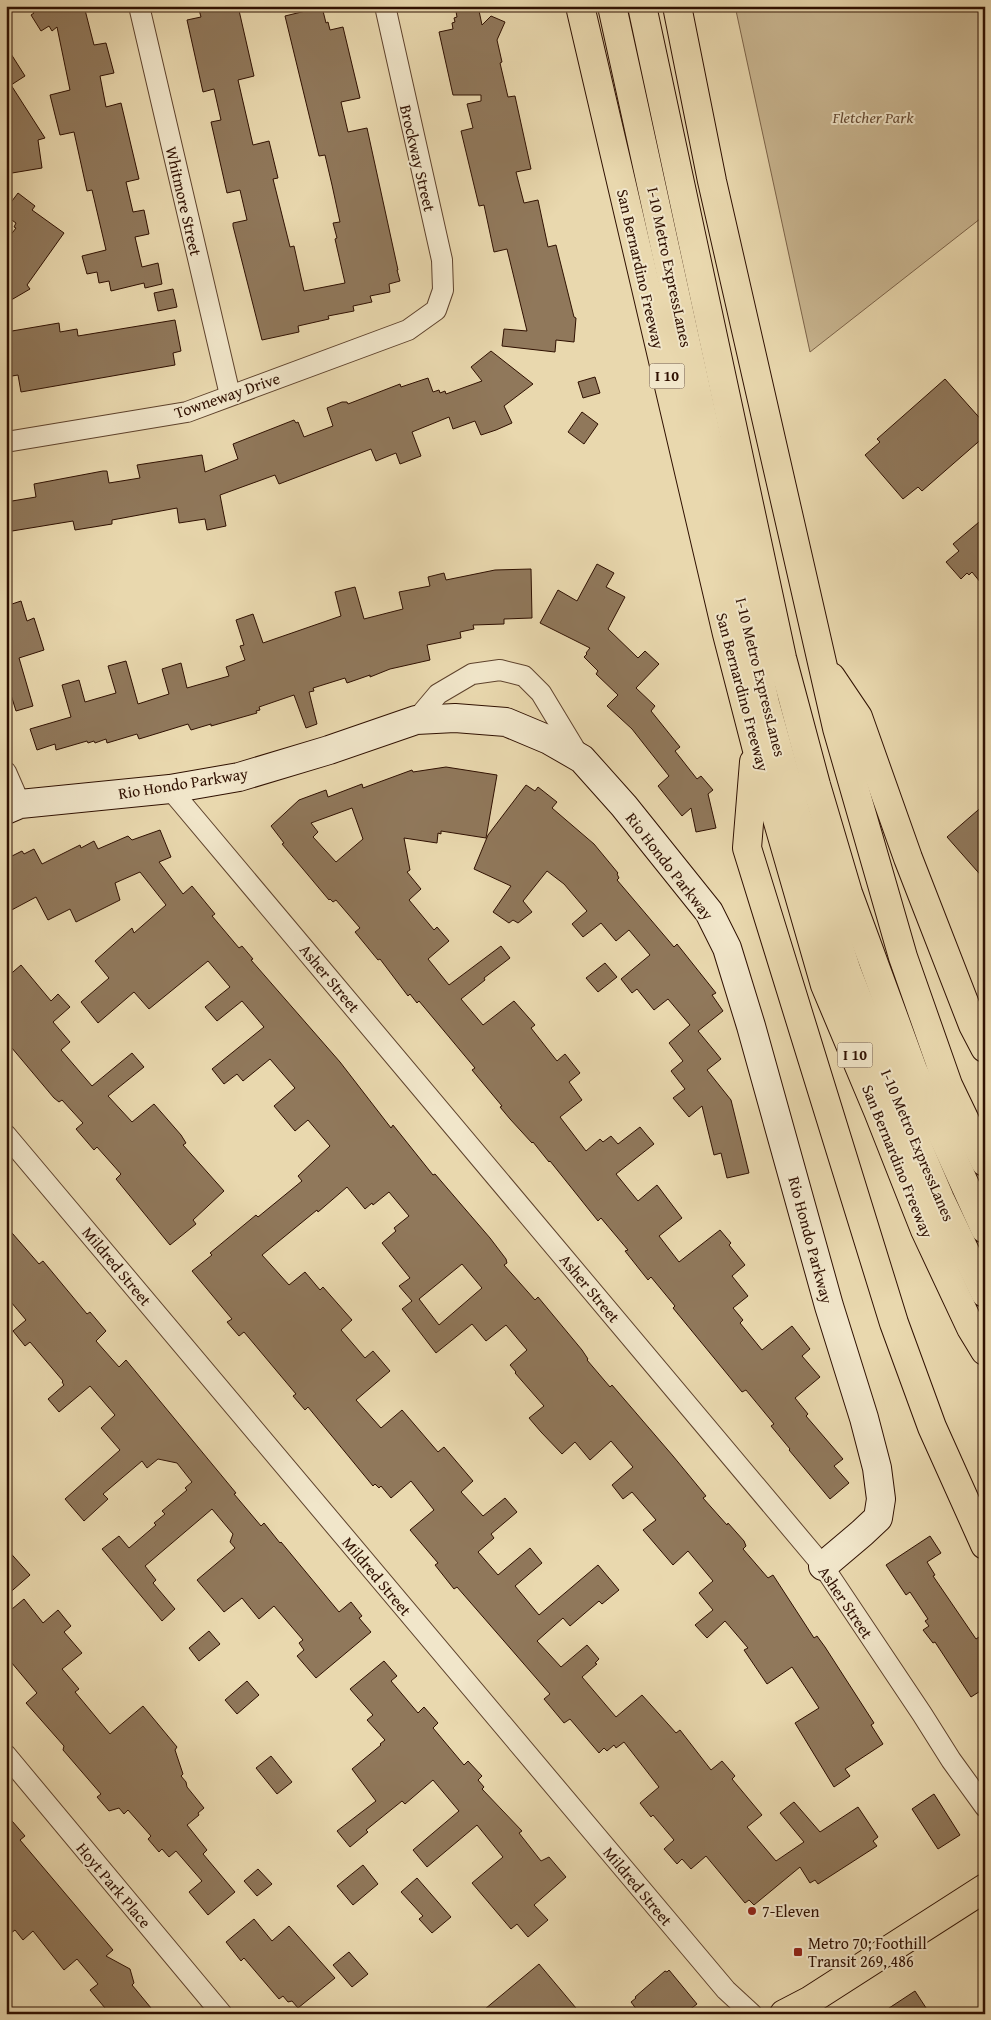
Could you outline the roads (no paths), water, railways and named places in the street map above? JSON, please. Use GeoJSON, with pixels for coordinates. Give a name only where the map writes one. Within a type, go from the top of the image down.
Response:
{"type":"FeatureCollection","features":[{"type":"Feature","properties":{"kind":"main road","name":"San Bernardino Freeway"},"geometry":{"type":"LineString","coordinates":[[580,6],[727,634],[756,746],[825,985],[925,1230],[971,1328],[985,1352]]}},
{"type":"Feature","properties":{"kind":"main road","name":"I-10 Metro ExpressLanes"},"geometry":{"type":"LineString","coordinates":[[612,6],[766,703],[796,814],[847,972],[886,1072],[940,1199],[985,1293]]}},
{"type":"Feature","properties":{"kind":"main road","name":"I-10 Metro ExpressLanes"},"geometry":{"type":"LineString","coordinates":[[642,6],[782,658],[816,785],[848,893],[913,1070],[985,1229]]}},
{"type":"Feature","properties":{"kind":"main road"},"geometry":{"type":"LineString","coordinates":[[677,6],[712,181],[837,728],[903,957],[948,1085],[985,1162]]}},
{"type":"Feature","properties":{"kind":"main road"},"geometry":{"type":"LineString","coordinates":[[821,661],[858,717],[908,858],[973,1025],[985,1048]]}},
{"type":"Feature","properties":{"kind":"main road"},"geometry":{"type":"LineString","coordinates":[[756,746],[747,848],[894,1324],[932,1427],[985,1545]]}},
{"type":"Feature","properties":{"kind":"main road"},"geometry":{"type":"LineString","coordinates":[[784,2014],[809,2001],[985,1888]]}},
{"type":"Feature","properties":{"kind":"street","name":"Whitmore Street"},"geometry":{"type":"LineString","coordinates":[[139,6],[230,395]]}},
{"type":"Feature","properties":{"kind":"street","name":"Brockway Street"},"geometry":{"type":"LineString","coordinates":[[386,6],[442,260],[444,290],[436,310]]}},
{"type":"Feature","properties":{"kind":"street","name":"Towneway Drive"},"geometry":{"type":"LineString","coordinates":[[6,442],[187,412],[408,330],[436,310]]}},
{"type":"Feature","properties":{"kind":"street"},"geometry":{"type":"LineString","coordinates":[[416,720],[438,694],[472,674],[500,670],[524,676],[541,693],[582,760]]}},
{"type":"Feature","properties":{"kind":"street","name":"Rio Hondo Parkway"},"geometry":{"type":"LineString","coordinates":[[13,807],[170,789],[239,777],[329,750],[416,720],[454,718],[506,722],[549,740],[582,760],[624,806],[710,912],[727,948],[751,1026],[828,1306],[864,1418],[877,1468],[881,1499],[878,1518],[823,1566]]}},
{"type":"Feature","properties":{"kind":"street"},"geometry":{"type":"LineString","coordinates":[[6,772],[13,807]]}},
{"type":"Feature","properties":{"kind":"street","name":"Asher Street"},"geometry":{"type":"LineString","coordinates":[[170,789],[823,1566],[951,1760],[985,1807]]}},
{"type":"Feature","properties":{"kind":"street","name":"Mildred Street"},"geometry":{"type":"LineString","coordinates":[[6,1135],[726,1990],[752,2014]]}},
{"type":"Feature","properties":{"kind":"street","name":"Hoyt Park Place"},"geometry":{"type":"LineString","coordinates":[[6,1755],[222,2014]]}},
{"type":"Feature","properties":{"kind":"place","name":"7-Eleven"},"geometry":{"type":"Point","coordinates":[752,1911]}},
{"type":"Feature","properties":{"kind":"place","name":"Metro 70; Foothill Transit 269, 486"},"geometry":{"type":"Point","coordinates":[798,1952]}},
{"type":"Feature","properties":{"kind":"park label","name":"Fletcher Park"},"geometry":{"type":"Point","coordinates":[873,117]}}]}
